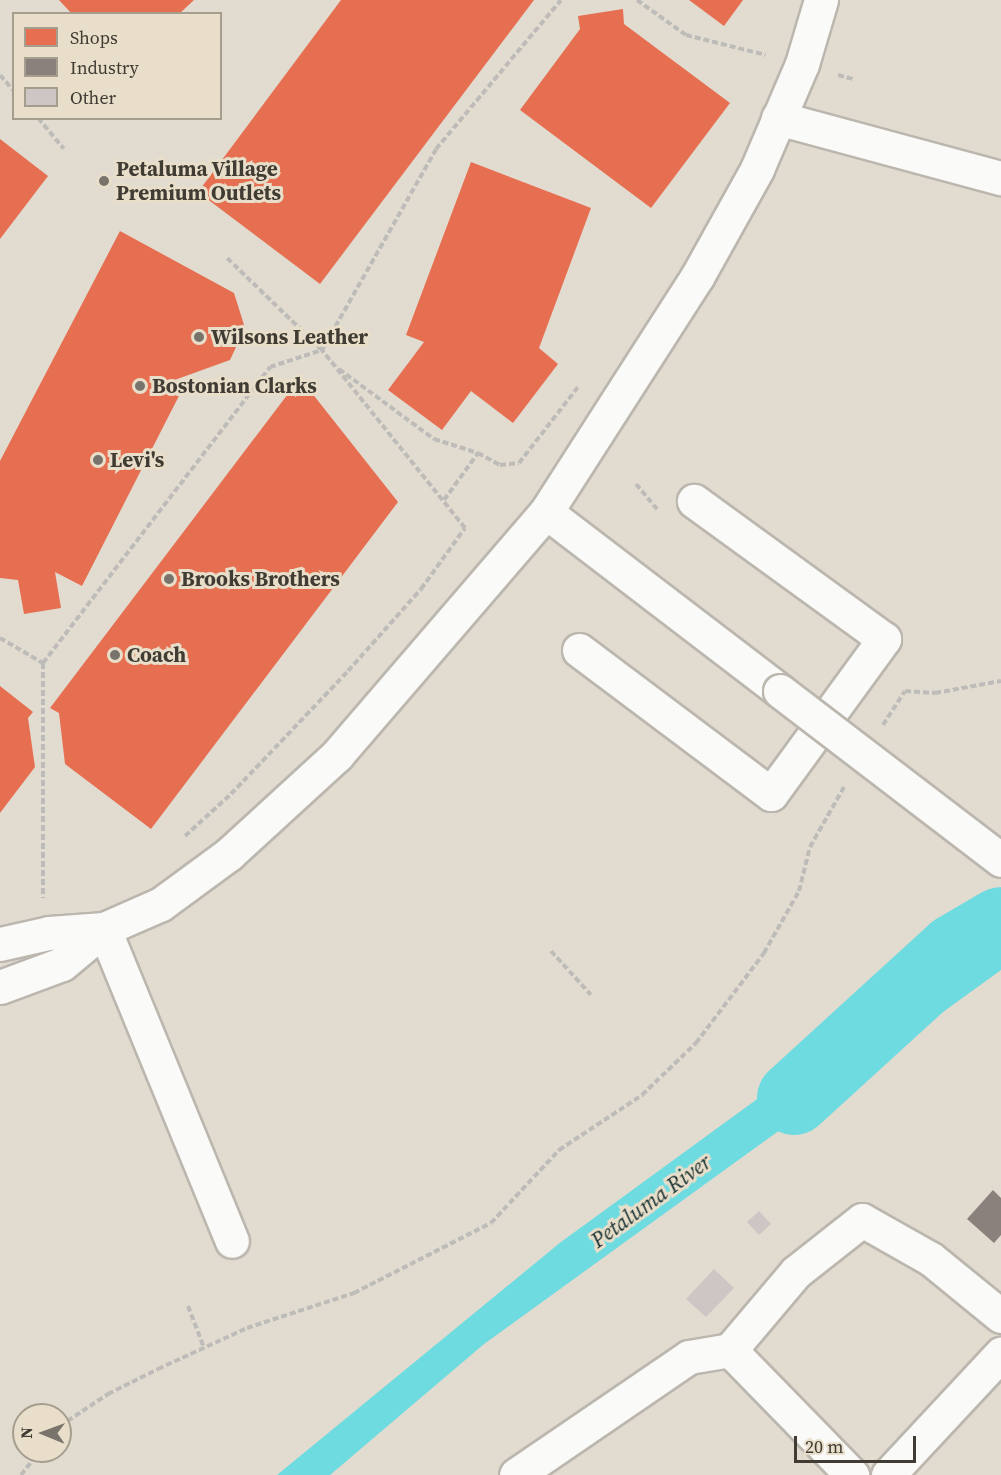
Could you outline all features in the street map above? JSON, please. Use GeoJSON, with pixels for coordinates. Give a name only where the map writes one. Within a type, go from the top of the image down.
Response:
{"type":"FeatureCollection","features":[{"type":"Feature","properties":{"kind":"street"},"geometry":{"type":"LineString","coordinates":[[0,987],[62,964],[104,929],[161,904],[220,860],[337,755],[546,512],[697,277],[757,169],[802,64],[821,0]]}},
{"type":"Feature","properties":{"kind":"street"},"geometry":{"type":"LineString","coordinates":[[778,118],[1001,178]]}},
{"type":"Feature","properties":{"kind":"street"},"geometry":{"type":"LineString","coordinates":[[579,650],[771,794],[884,639],[694,501]]}},
{"type":"Feature","properties":{"kind":"street"},"geometry":{"type":"LineString","coordinates":[[546,512],[1001,860]]}},
{"type":"Feature","properties":{"kind":"street"},"geometry":{"type":"LineString","coordinates":[[0,944],[49,933],[104,929]]}},
{"type":"Feature","properties":{"kind":"street"},"geometry":{"type":"LineString","coordinates":[[104,929],[232,1241]]}},
{"type":"Feature","properties":{"kind":"street"},"geometry":{"type":"LineString","coordinates":[[516,1475],[689,1357],[730,1350],[796,1272],[862,1220],[931,1259],[1001,1316]]}},
{"type":"Feature","properties":{"kind":"street"},"geometry":{"type":"LineString","coordinates":[[730,1350],[852,1475]]}},
{"type":"Feature","properties":{"kind":"street"},"geometry":{"type":"LineString","coordinates":[[888,1475],[1001,1354]]}},
{"type":"Feature","properties":{"kind":"path"},"geometry":{"type":"LineString","coordinates":[[43,907],[43,663],[270,367],[322,350],[436,149],[561,0]]}},
{"type":"Feature","properties":{"kind":"path"},"geometry":{"type":"LineString","coordinates":[[637,0],[686,35],[771,55]]}},
{"type":"Feature","properties":{"kind":"path"},"geometry":{"type":"LineString","coordinates":[[764,65],[771,55],[772,44]]}},
{"type":"Feature","properties":{"kind":"path"},"geometry":{"type":"LineString","coordinates":[[832,73],[853,79]]}},
{"type":"Feature","properties":{"kind":"path"},"geometry":{"type":"LineString","coordinates":[[0,75],[12,89]]}},
{"type":"Feature","properties":{"kind":"path"},"geometry":{"type":"LineString","coordinates":[[40,120],[64,149]]}},
{"type":"Feature","properties":{"kind":"path"},"geometry":{"type":"LineString","coordinates":[[177,844],[239,786],[421,589],[465,528],[322,350],[226,257]]}},
{"type":"Feature","properties":{"kind":"path"},"geometry":{"type":"LineString","coordinates":[[334,365],[434,439],[478,453],[500,465],[519,463],[584,379]]}},
{"type":"Feature","properties":{"kind":"path"},"geometry":{"type":"LineString","coordinates":[[444,500],[478,453]]}},
{"type":"Feature","properties":{"kind":"path"},"geometry":{"type":"LineString","coordinates":[[0,638],[43,663]]}},
{"type":"Feature","properties":{"kind":"path"},"geometry":{"type":"LineString","coordinates":[[880,730],[905,691],[935,693],[1001,681]]}},
{"type":"Feature","properties":{"kind":"path"},"geometry":{"type":"LineString","coordinates":[[72,1418],[108,1394],[204,1348],[247,1328],[354,1293],[491,1222],[559,1150],[642,1095],[696,1043],[764,953],[798,891],[810,847],[848,780]]}},
{"type":"Feature","properties":{"kind":"path"},"geometry":{"type":"LineString","coordinates":[[551,951],[591,995]]}},
{"type":"Feature","properties":{"kind":"path"},"geometry":{"type":"LineString","coordinates":[[188,1306],[204,1348]]}},
{"type":"Feature","properties":{"kind":"path"},"geometry":{"type":"LineString","coordinates":[[21,1475],[30,1463]]}},
{"type":"Feature","properties":{"kind":"water"},"geometry":{"type":"Polygon","coordinates":[[[1001,933],[1001,970],[484,1344],[330,1475],[277,1475],[561,1242],[760,1097],[951,979],[1001,933]]]}},
{"type":"Feature","properties":{"kind":"building: Shops"},"geometry":{"type":"Polygon","coordinates":[[[59,0],[194,0],[181,12],[70,12],[59,0]]]}},
{"type":"Feature","properties":{"kind":"building: Shops"},"geometry":{"type":"Polygon","coordinates":[[[341,0],[534,0],[320,284],[198,192],[341,0]]]}},
{"type":"Feature","properties":{"kind":"building: Shops"},"geometry":{"type":"Polygon","coordinates":[[[689,0],[743,0],[724,26],[689,0]]]}},
{"type":"Feature","properties":{"kind":"building: Shops"},"geometry":{"type":"Polygon","coordinates":[[[623,9],[624,24],[730,103],[651,208],[520,110],[580,29],[578,16],[623,9]]]}},
{"type":"Feature","properties":{"kind":"building: Shops"},"geometry":{"type":"Polygon","coordinates":[[[0,139],[48,176],[0,239],[0,139]]]}},
{"type":"Feature","properties":{"kind":"building: Shops"},"geometry":{"type":"Polygon","coordinates":[[[471,162],[591,208],[539,348],[558,364],[513,423],[471,391],[442,430],[388,390],[424,342],[406,335],[471,162]]]}},
{"type":"Feature","properties":{"kind":"building: Shops"},"geometry":{"type":"Polygon","coordinates":[[[120,231],[234,293],[245,328],[230,360],[169,382],[183,388],[82,586],[55,572],[61,608],[24,614],[18,580],[0,578],[0,461],[120,231]]]}},
{"type":"Feature","properties":{"kind":"building: Shops"},"geometry":{"type":"Polygon","coordinates":[[[300,378],[398,502],[151,829],[65,764],[59,713],[50,708],[300,378]]]}},
{"type":"Feature","properties":{"kind":"building: Shops"},"geometry":{"type":"Polygon","coordinates":[[[0,686],[33,712],[28,718],[35,767],[0,813],[0,686]]]}},
{"type":"Feature","properties":{"kind":"building: Industry"},"geometry":{"type":"Polygon","coordinates":[[[993,1190],[1001,1198],[1001,1235],[994,1243],[967,1219],[993,1190]]]}},
{"type":"Feature","properties":{"kind":"building: Other"},"geometry":{"type":"Polygon","coordinates":[[[759,1211],[771,1224],[759,1235],[747,1222],[759,1211]]]}},
{"type":"Feature","properties":{"kind":"building: Other"},"geometry":{"type":"Polygon","coordinates":[[[714,1269],[734,1288],[706,1317],[686,1299],[714,1269]]]}},
{"type":"Feature","properties":{"kind":"waterway","name":"Petaluma River"},"geometry":{"type":"LineString","coordinates":[[794,1098],[955,951],[1001,924]]}},
{"type":"Feature","properties":{"kind":"place","name":"Petaluma Village Premium Outlets"},"geometry":{"type":"Point","coordinates":[104,181]}},
{"type":"Feature","properties":{"kind":"place","name":"Wilsons Leather"},"geometry":{"type":"Point","coordinates":[199,337]}},
{"type":"Feature","properties":{"kind":"place","name":"Bostonian Clarks"},"geometry":{"type":"Point","coordinates":[140,386]}},
{"type":"Feature","properties":{"kind":"place","name":"Levi's"},"geometry":{"type":"Point","coordinates":[98,460]}},
{"type":"Feature","properties":{"kind":"place","name":"Brooks Brothers"},"geometry":{"type":"Point","coordinates":[169,579]}},
{"type":"Feature","properties":{"kind":"place","name":"Coach"},"geometry":{"type":"Point","coordinates":[115,655]}}]}
